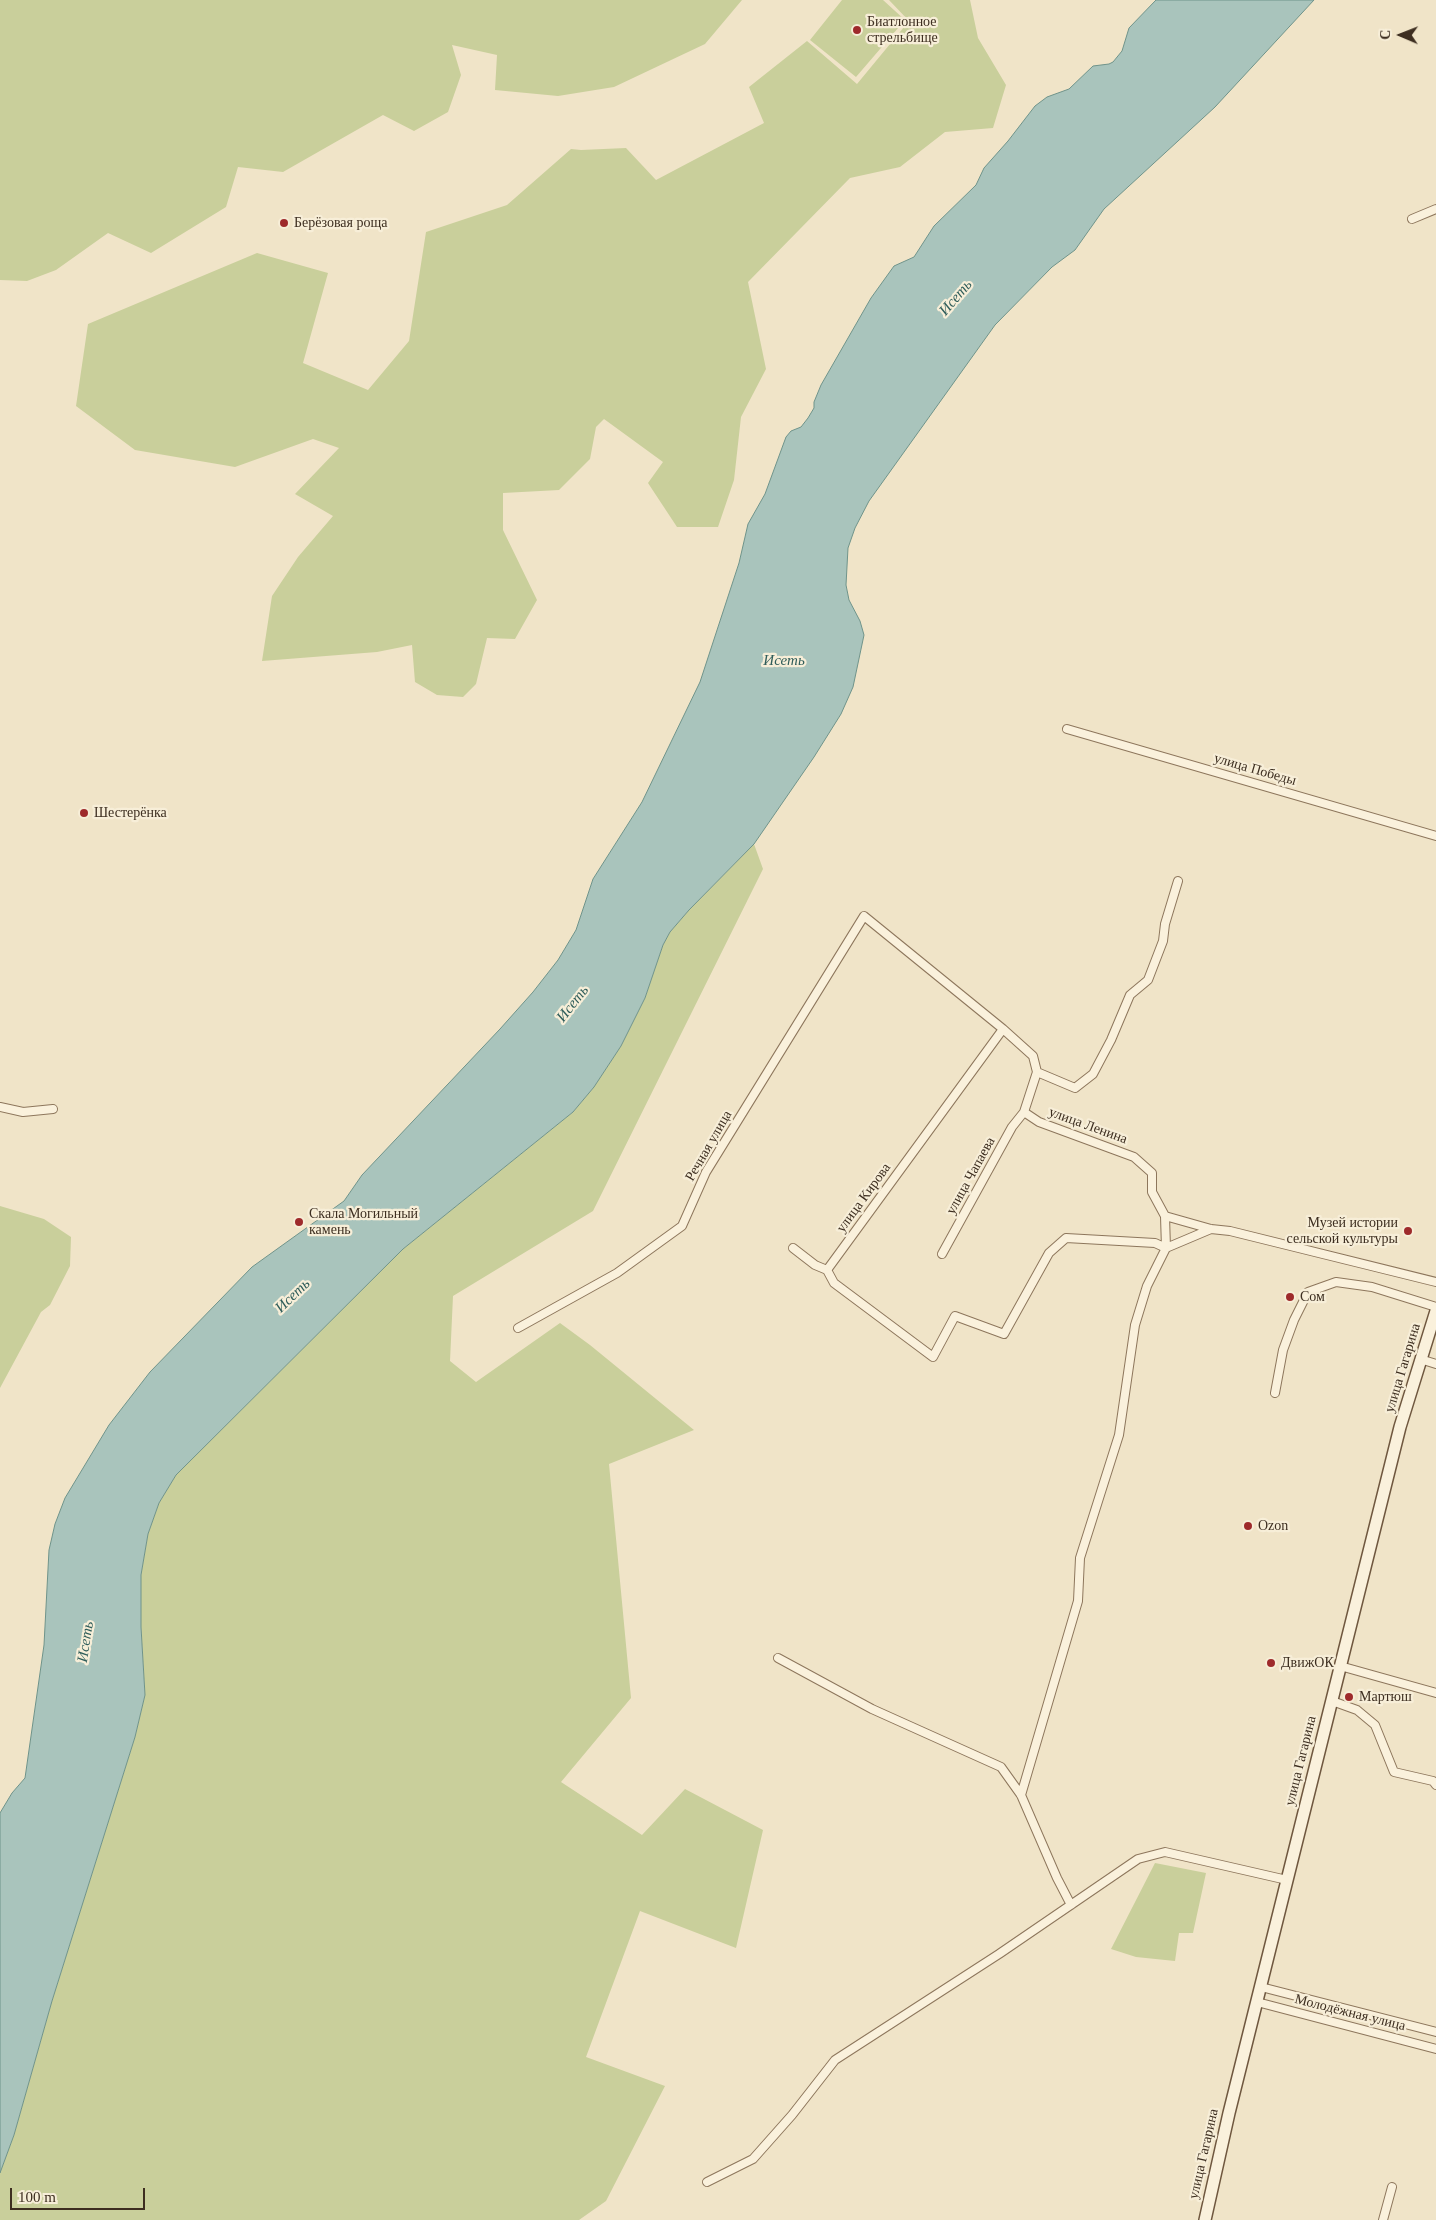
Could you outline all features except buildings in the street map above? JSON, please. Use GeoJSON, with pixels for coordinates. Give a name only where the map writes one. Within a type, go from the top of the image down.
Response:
{"type":"FeatureCollection","features":[{"type":"Feature","properties":{"kind":"main road","name":"улица Гагарина"},"geometry":{"type":"LineString","coordinates":[[1205,2220],[1287,1880],[1400,1427],[1436,1311]]}},
{"type":"Feature","properties":{"kind":"street"},"geometry":{"type":"LineString","coordinates":[[1412,219],[1436,209]]}},
{"type":"Feature","properties":{"kind":"street","name":"улица Победы"},"geometry":{"type":"LineString","coordinates":[[1066,729],[1436,836]]}},
{"type":"Feature","properties":{"kind":"street"},"geometry":{"type":"LineString","coordinates":[[1037,1072],[1075,1088],[1092,1074],[1130,995],[1148,980],[1163,941],[1165,924],[1178,881]]}},
{"type":"Feature","properties":{"kind":"street","name":"Речная улица"},"geometry":{"type":"LineString","coordinates":[[518,1328],[618,1273],[682,1226],[706,1172],[864,916],[1004,1029]]}},
{"type":"Feature","properties":{"kind":"street"},"geometry":{"type":"LineString","coordinates":[[1004,1029],[1033,1056],[1037,1072],[1024,1112]]}},
{"type":"Feature","properties":{"kind":"street","name":"улица Кирова"},"geometry":{"type":"LineString","coordinates":[[827,1270],[1004,1029]]}},
{"type":"Feature","properties":{"kind":"street"},"geometry":{"type":"LineString","coordinates":[[0,1107],[22,1112],[53,1109]]}},
{"type":"Feature","properties":{"kind":"street","name":"улица Ленина"},"geometry":{"type":"LineString","coordinates":[[1024,1112],[1039,1122],[1134,1157],[1152,1173],[1152,1192],[1165,1216]]}},
{"type":"Feature","properties":{"kind":"street","name":"улица Чапаева"},"geometry":{"type":"LineString","coordinates":[[942,1254],[1012,1127],[1024,1112]]}},
{"type":"Feature","properties":{"kind":"street"},"geometry":{"type":"LineString","coordinates":[[1022,1795],[1078,1602],[1080,1558],[1119,1436],[1135,1325],[1147,1286],[1166,1248],[1165,1216],[1211,1228],[1230,1230],[1436,1282]]}},
{"type":"Feature","properties":{"kind":"street"},"geometry":{"type":"LineString","coordinates":[[793,1248],[815,1265],[827,1270],[834,1283],[932,1357],[955,1316],[1004,1334],[1049,1253],[1066,1238],[1155,1243],[1166,1248],[1211,1228]]}},
{"type":"Feature","properties":{"kind":"street"},"geometry":{"type":"LineString","coordinates":[[1275,1393],[1283,1350],[1294,1320],[1308,1292],[1336,1282],[1372,1288],[1436,1307]]}},
{"type":"Feature","properties":{"kind":"street"},"geometry":{"type":"LineString","coordinates":[[1420,1360],[1436,1364]]}},
{"type":"Feature","properties":{"kind":"street"},"geometry":{"type":"LineString","coordinates":[[778,1658],[872,1708],[1001,1767],[1022,1795],[1056,1878],[1071,1905]]}},
{"type":"Feature","properties":{"kind":"street"},"geometry":{"type":"LineString","coordinates":[[1340,1666],[1436,1693]]}},
{"type":"Feature","properties":{"kind":"street"},"geometry":{"type":"LineString","coordinates":[[1332,1701],[1357,1710],[1375,1725],[1394,1772],[1434,1781],[1436,1785]]}},
{"type":"Feature","properties":{"kind":"street"},"geometry":{"type":"LineString","coordinates":[[707,2182],[753,2159],[792,2115],[835,2060],[1138,1859],[1165,1852],[1287,1880]]}},
{"type":"Feature","properties":{"kind":"street","name":"Молодёжная улица"},"geometry":{"type":"LineString","coordinates":[[1261,1987],[1436,2032]]}},
{"type":"Feature","properties":{"kind":"street","name":"Молодёжная улица"},"geometry":{"type":"LineString","coordinates":[[1257,2002],[1436,2048]]}},
{"type":"Feature","properties":{"kind":"street"},"geometry":{"type":"LineString","coordinates":[[1383,2220],[1392,2187]]}},
{"type":"Feature","properties":{"kind":"green space"},"geometry":{"type":"Polygon","coordinates":[[[0,0],[742,0],[705,44],[614,87],[558,96],[495,90],[497,55],[452,45],[461,75],[448,112],[414,131],[383,115],[283,172],[238,167],[226,207],[151,253],[108,233],[56,270],[27,281],[0,280],[0,0]]]}},
{"type":"Feature","properties":{"kind":"green space","name":"Биатлонное стрельбище"},"geometry":{"type":"Polygon","coordinates":[[[842,0],[883,0],[905,20],[856,77],[810,40],[842,0]]]}},
{"type":"Feature","properties":{"kind":"green space"},"geometry":{"type":"Polygon","coordinates":[[[889,0],[970,0],[978,38],[1006,85],[993,128],[945,132],[900,167],[850,178],[748,282],[766,369],[741,417],[734,480],[718,527],[677,527],[648,483],[663,462],[604,419],[596,427],[590,459],[559,490],[503,493],[503,530],[537,600],[515,639],[487,638],[476,684],[463,697],[437,695],[415,682],[412,645],[377,652],[262,661],[272,596],[298,557],[333,516],[295,494],[339,448],[313,439],[235,467],[135,450],[76,406],[88,324],[257,253],[328,273],[303,363],[368,390],[409,341],[426,232],[507,205],[571,149],[626,148],[656,180],[764,123],[749,87],[807,41],[857,84],[909,21],[889,0]]]}},
{"type":"Feature","properties":{"kind":"green space"},"geometry":{"type":"Polygon","coordinates":[[[754,844],[763,869],[593,1211],[453,1296],[450,1361],[476,1382],[560,1323],[590,1345],[694,1430],[609,1464],[631,1698],[561,1782],[642,1835],[685,1789],[763,1830],[736,1948],[640,1911],[586,2057],[665,2086],[606,2201],[579,2220],[0,2220],[0,2173],[14,2135],[52,2001],[135,1737],[145,1695],[141,1627],[141,1575],[148,1534],[159,1503],[176,1475],[403,1249],[573,1112],[594,1087],[621,1046],[645,998],[663,945],[670,932],[754,844]]]}},
{"type":"Feature","properties":{"kind":"green space"},"geometry":{"type":"Polygon","coordinates":[[[0,1206],[44,1219],[71,1237],[70,1266],[50,1305],[41,1312],[0,1388],[0,1206]]]}},
{"type":"Feature","properties":{"kind":"green space"},"geometry":{"type":"Polygon","coordinates":[[[1155,1863],[1206,1873],[1193,1933],[1179,1933],[1175,1961],[1136,1957],[1111,1949],[1155,1863]]]}},
{"type":"Feature","properties":{"kind":"water","name":"Исеть"},"geometry":{"type":"Polygon","coordinates":[[[1156,0],[1314,0],[1215,107],[1104,209],[1075,250],[1052,267],[995,325],[869,501],[855,528],[848,548],[846,585],[849,600],[860,621],[864,635],[853,687],[841,714],[754,844],[670,932],[663,945],[645,998],[621,1046],[594,1087],[573,1112],[403,1249],[176,1475],[159,1503],[148,1534],[141,1575],[141,1627],[145,1695],[135,1737],[52,2001],[14,2135],[0,2173],[0,1813],[12,1793],[25,1778],[44,1645],[49,1550],[55,1524],[65,1498],[109,1425],[150,1372],[252,1267],[344,1201],[362,1175],[500,1029],[558,960],[576,930],[593,879],[642,802],[700,682],[739,563],[748,524],[765,494],[786,437],[791,431],[801,427],[808,418],[814,408],[814,402],[821,385],[871,298],[894,266],[914,257],[934,226],[976,185],[984,168],[1035,106],[1047,97],[1069,89],[1093,66],[1113,62],[1122,51],[1129,28],[1156,0]]]}},
{"type":"Feature","properties":{"kind":"place","name":"Биатлонное стрельбище"},"geometry":{"type":"Point","coordinates":[857,30]}},
{"type":"Feature","properties":{"kind":"place","name":"Берёзовая роща"},"geometry":{"type":"Point","coordinates":[284,223]}},
{"type":"Feature","properties":{"kind":"place","name":"Шестерёнка"},"geometry":{"type":"Point","coordinates":[84,813]}},
{"type":"Feature","properties":{"kind":"place","name":"Скала Могильный камень"},"geometry":{"type":"Point","coordinates":[299,1222]}},
{"type":"Feature","properties":{"kind":"place","name":"Музей истории сельской культуры"},"geometry":{"type":"Point","coordinates":[1408,1231]}},
{"type":"Feature","properties":{"kind":"place","name":"Сом"},"geometry":{"type":"Point","coordinates":[1290,1297]}},
{"type":"Feature","properties":{"kind":"place","name":"Ozon"},"geometry":{"type":"Point","coordinates":[1248,1526]}},
{"type":"Feature","properties":{"kind":"place","name":"ДвижОК"},"geometry":{"type":"Point","coordinates":[1271,1663]}},
{"type":"Feature","properties":{"kind":"place","name":"Мартюш"},"geometry":{"type":"Point","coordinates":[1349,1697]}}]}
